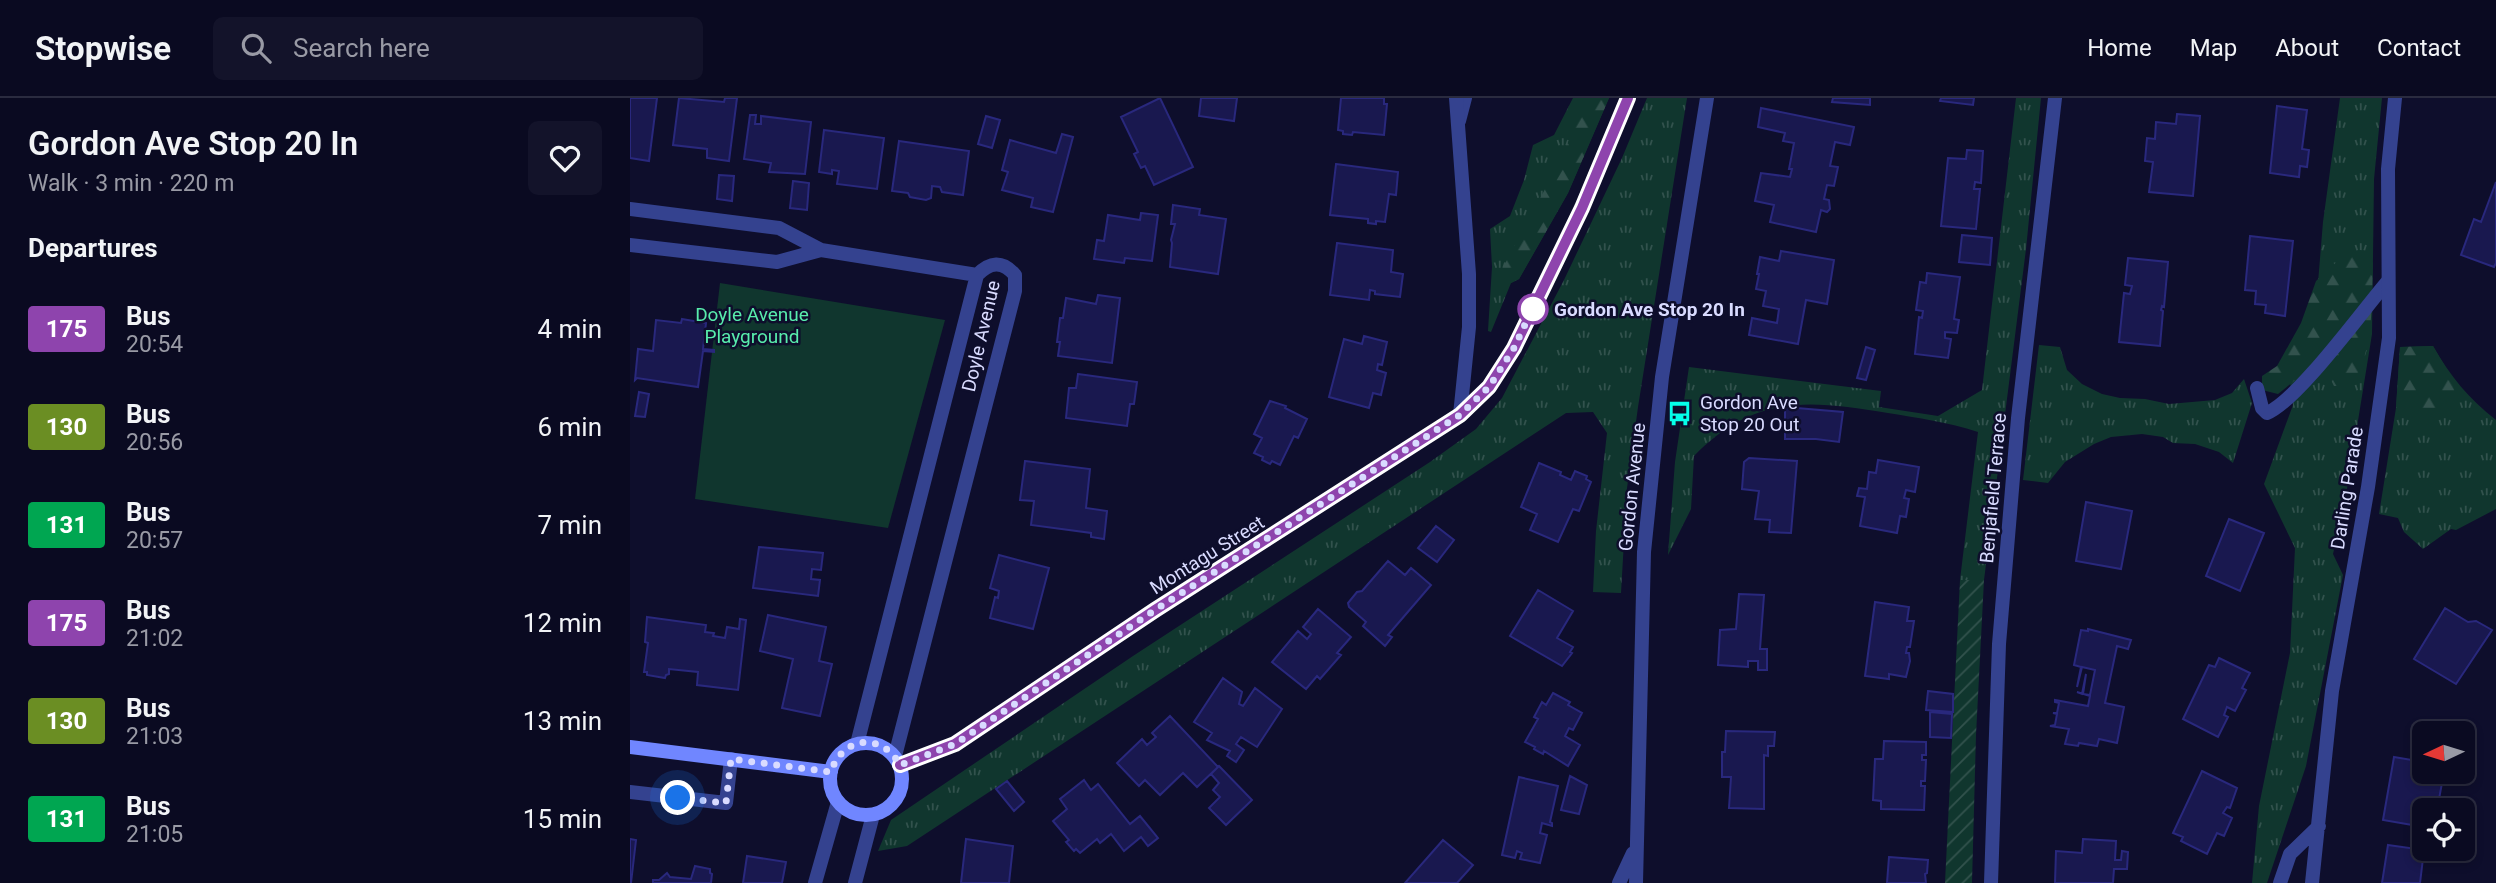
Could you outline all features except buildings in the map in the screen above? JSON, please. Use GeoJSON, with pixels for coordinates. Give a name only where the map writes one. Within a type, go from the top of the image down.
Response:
{"type":"FeatureCollection","features":[{"type":"Feature","properties":{"kind":"street"},"geometry":{"type":"LineString","coordinates":[[1456,98],[1469,287],[1469,327],[1460,415]]}},
{"type":"Feature","properties":{"kind":"street"},"geometry":{"type":"LineString","coordinates":[[1458,126],[1465,98]]}},
{"type":"Feature","properties":{"kind":"street","name":"Montagu Street"},"geometry":{"type":"LineString","coordinates":[[897,761],[955,744],[1155,610],[1460,415],[1489,387],[1514,348],[1582,208],[1628,98]]}},
{"type":"Feature","properties":{"kind":"street","name":"Gordon Avenue"},"geometry":{"type":"LineString","coordinates":[[1636,883],[1644,552],[1662,377],[1707,98]]}},
{"type":"Feature","properties":{"kind":"street","name":"Benjafield Terrace"},"geometry":{"type":"LineString","coordinates":[[1991,883],[2001,617],[2018,418],[2055,98]]}},
{"type":"Feature","properties":{"kind":"street","name":"Darling Parade"},"geometry":{"type":"LineString","coordinates":[[2312,883],[2332,691],[2368,487],[2389,338],[2388,169],[2395,98]]}},
{"type":"Feature","properties":{"kind":"street"},"geometry":{"type":"LineString","coordinates":[[630,209],[779,228],[821,250],[977,275]]}},
{"type":"Feature","properties":{"kind":"street"},"geometry":{"type":"LineString","coordinates":[[630,245],[776,262],[821,250]]}},
{"type":"Feature","properties":{"kind":"street","name":"Doyle Avenue"},"geometry":{"type":"LineString","coordinates":[[857,744],[977,275],[985,266],[996,264],[1009,268],[1015,275],[1015,290],[897,761]]}},
{"type":"Feature","properties":{"kind":"street"},"geometry":{"type":"LineString","coordinates":[[2257,388],[2262,408],[2267,413],[2278,408],[2318,366],[2388,281]]}},
{"type":"Feature","properties":{"kind":"street"},"geometry":{"type":"LineString","coordinates":[[857,744],[878,744],[897,761],[902,786],[898,797],[892,805],[873,814],[854,813],[838,802],[833,793],[831,772],[839,754],[857,744]]}},
{"type":"Feature","properties":{"kind":"street"},"geometry":{"type":"LineString","coordinates":[[630,747],[831,772]]}},
{"type":"Feature","properties":{"kind":"street"},"geometry":{"type":"LineString","coordinates":[[630,792],[726,803],[731,759]]}},
{"type":"Feature","properties":{"kind":"street"},"geometry":{"type":"LineString","coordinates":[[816,883],[838,802]]}},
{"type":"Feature","properties":{"kind":"street"},"geometry":{"type":"LineString","coordinates":[[855,883],[873,814]]}},
{"type":"Feature","properties":{"kind":"street"},"geometry":{"type":"LineString","coordinates":[[2280,883],[2290,854],[2319,826]]}},
{"type":"Feature","properties":{"kind":"street"},"geometry":{"type":"LineString","coordinates":[[1619,883],[1635,849]]}},
{"type":"Feature","properties":{"kind":"green space"},"geometry":{"type":"Polygon","coordinates":[[[1573,98],[1609,98],[1568,193],[1519,279],[1511,283],[1491,332],[1488,331],[1492,267],[1490,229],[1510,216],[1524,180],[1533,145],[1554,135],[1573,98]]]}},
{"type":"Feature","properties":{"kind":"green space"},"geometry":{"type":"Polygon","coordinates":[[[1589,98],[1609,98],[1568,193],[1519,279],[1511,283],[1500,273],[1551,178],[1589,98]]]}},
{"type":"Feature","properties":{"kind":"green space"},"geometry":{"type":"Polygon","coordinates":[[[1647,98],[1687,98],[1627,488],[1621,593],[1593,592],[1596,531],[1607,433],[1593,412],[1566,413],[907,846],[878,851],[891,820],[1476,429],[1502,398],[1564,280],[1622,158],[1647,98]]]}},
{"type":"Feature","properties":{"kind":"green space"},"geometry":{"type":"Polygon","coordinates":[[[2016,98],[2041,98],[2026,249],[1984,580],[1960,580],[1978,432],[1933,421],[1833,406],[1784,406],[1761,412],[1739,421],[1694,456],[1691,509],[1668,555],[1675,462],[1689,367],[1881,391],[1879,407],[1938,416],[1982,390],[2016,98]]]}},
{"type":"Feature","properties":{"kind":"green space"},"geometry":{"type":"Polygon","coordinates":[[[2340,98],[2382,98],[2374,179],[2372,334],[2346,495],[2333,554],[2343,575],[2306,766],[2267,883],[2252,883],[2259,806],[2290,653],[2295,548],[2264,484],[2293,405],[2287,358],[2314,332],[2323,222],[2340,98]]]}},
{"type":"Feature","properties":{"kind":"green space"},"geometry":{"type":"Polygon","coordinates":[[[2361,250],[2373,263],[2370,326],[2364,357],[2351,386],[2334,386],[2327,372],[2313,366],[2278,394],[2262,390],[2262,376],[2277,366],[2301,323],[2316,281],[2344,255],[2361,250]]]}},
{"type":"Feature","properties":{"kind":"green space","name":"Doyle Avenue Playground"},"geometry":{"type":"Polygon","coordinates":[[[720,283],[945,320],[888,528],[695,499],[720,283]]]}},
{"type":"Feature","properties":{"kind":"green space"},"geometry":{"type":"Polygon","coordinates":[[[2039,345],[2060,347],[2067,370],[2082,384],[2102,394],[2120,398],[2169,404],[2215,400],[2232,393],[2244,379],[2252,403],[2233,463],[2219,452],[2195,444],[2173,443],[2163,437],[2142,434],[2111,437],[2094,444],[2065,462],[2048,483],[2023,480],[2039,345]]]}},
{"type":"Feature","properties":{"kind":"green space"},"geometry":{"type":"Polygon","coordinates":[[[2433,346],[2461,386],[2496,420],[2496,509],[2456,530],[2451,529],[2423,549],[2404,532],[2398,518],[2379,514],[2396,408],[2400,347],[2433,346]]]}},
{"type":"Feature","properties":{"kind":"green space"},"geometry":{"type":"Polygon","coordinates":[[[2433,346],[2449,373],[2455,392],[2436,413],[2396,408],[2400,347],[2433,346]]]}},
{"type":"Feature","properties":{"kind":"green space"},"geometry":{"type":"Polygon","coordinates":[[[1960,580],[1984,580],[1972,883],[1945,883],[1960,580]]]}},
{"type":"Feature","properties":{"kind":"bus line","name":"175"},"geometry":{"type":"LineString","coordinates":[[900,765],[955,744],[1155,610],[1460,415],[1489,387],[1514,348],[1582,208],[1628,98]]}},
{"type":"Feature","properties":{"kind":"place","name":"Gordon Ave Stop 20 In"},"geometry":{"type":"Point","coordinates":[1533,309]}},
{"type":"Feature","properties":{"kind":"place","name":"Gordon Ave Stop 20 Out"},"geometry":{"type":"Point","coordinates":[1680,413]}},
{"type":"Feature","properties":{"kind":"route"},"geometry":{"type":"LineString","coordinates":[[678,798],[726,803],[731,759],[831,772],[839,754],[857,744],[878,744],[895,756],[900,765],[955,744],[1155,610],[1460,415],[1489,387],[1514,348],[1536,301],[1533,309]]}}]}
